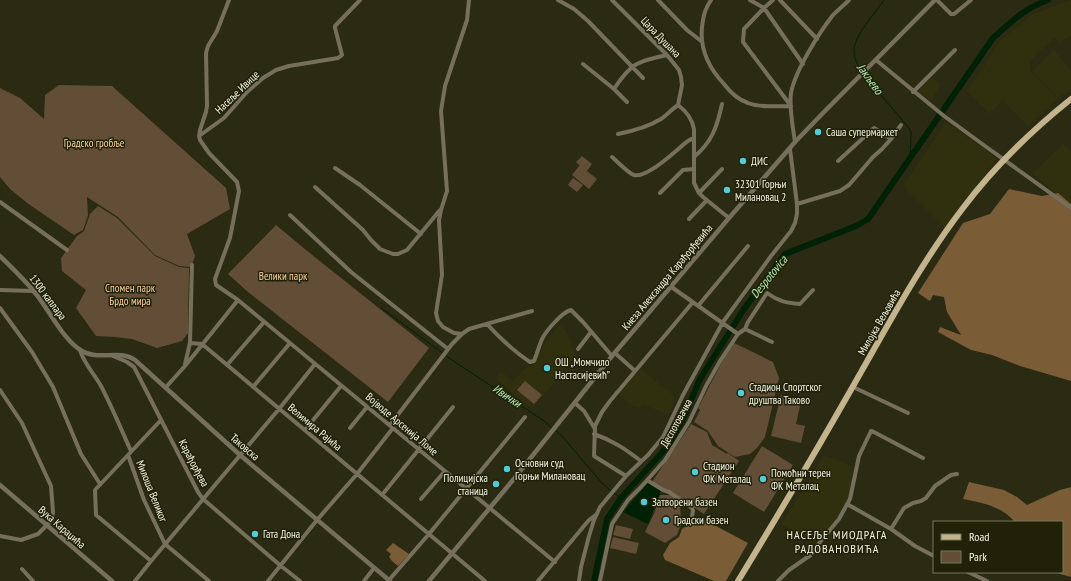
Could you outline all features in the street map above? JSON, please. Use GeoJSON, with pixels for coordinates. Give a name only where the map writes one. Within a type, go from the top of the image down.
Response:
{"type":"FeatureCollection","features":[{"type":"Feature","properties":{"kind":"main road","name":"Милојка Вељовића"},"geometry":{"type":"LineString","coordinates":[[738,581],[853,387],[910,287],[963,207],[1004,160],[1042,123],[1071,99]]}},
{"type":"Feature","properties":{"kind":"street"},"geometry":{"type":"LineString","coordinates":[[199,136],[207,106],[206,53],[208,46],[217,31],[229,0]]}},
{"type":"Feature","properties":{"kind":"street","name":"Насеље Ивице"},"geometry":{"type":"LineString","coordinates":[[199,136],[224,118],[247,92],[263,78],[276,70],[289,66],[338,58],[342,55],[335,26],[360,0]]}},
{"type":"Feature","properties":{"kind":"street"},"geometry":{"type":"LineString","coordinates":[[462,334],[454,333],[443,327],[438,321],[436,313],[442,276],[439,220],[440,210],[447,191],[441,111],[445,86],[467,20],[469,0]]}},
{"type":"Feature","properties":{"kind":"street"},"geometry":{"type":"LineString","coordinates":[[558,0],[574,9],[588,21],[643,78]]}},
{"type":"Feature","properties":{"kind":"street","name":"Цара Душана"},"geometry":{"type":"LineString","coordinates":[[612,0],[667,55],[679,70],[682,85],[678,105]]}},
{"type":"Feature","properties":{"kind":"street"},"geometry":{"type":"LineString","coordinates":[[658,0],[687,30],[701,41]]}},
{"type":"Feature","properties":{"kind":"street"},"geometry":{"type":"LineString","coordinates":[[711,0],[704,15],[701,28],[701,41],[709,66],[716,76],[737,97],[747,103],[757,106],[791,106]]}},
{"type":"Feature","properties":{"kind":"street"},"geometry":{"type":"LineString","coordinates":[[750,0],[764,8],[802,64]]}},
{"type":"Feature","properties":{"kind":"street"},"geometry":{"type":"LineString","coordinates":[[773,0],[744,29],[743,42],[791,106]]}},
{"type":"Feature","properties":{"kind":"street"},"geometry":{"type":"LineString","coordinates":[[780,0],[817,39]]}},
{"type":"Feature","properties":{"kind":"street"},"geometry":{"type":"LineString","coordinates":[[795,142],[791,94],[802,64],[834,15],[849,0]]}},
{"type":"Feature","properties":{"kind":"street"},"geometry":{"type":"LineString","coordinates":[[936,0],[951,14],[954,14],[972,0]]}},
{"type":"Feature","properties":{"kind":"street","name":"Кнеза Александра Карађорђевића"},"geometry":{"type":"LineString","coordinates":[[429,581],[670,286],[795,142],[936,0]]}},
{"type":"Feature","properties":{"kind":"street"},"geometry":{"type":"LineString","coordinates":[[914,92],[954,50]]}},
{"type":"Feature","properties":{"kind":"street"},"geometry":{"type":"LineString","coordinates":[[614,89],[632,66],[650,58],[667,55]]}},
{"type":"Feature","properties":{"kind":"street"},"geometry":{"type":"LineString","coordinates":[[876,60],[936,110],[1071,208]]}},
{"type":"Feature","properties":{"kind":"street"},"geometry":{"type":"LineString","coordinates":[[583,64],[614,89],[627,102]]}},
{"type":"Feature","properties":{"kind":"street"},"geometry":{"type":"LineString","coordinates":[[694,157],[706,145],[714,132],[722,104]]}},
{"type":"Feature","properties":{"kind":"street"},"geometry":{"type":"LineString","coordinates":[[618,134],[654,123],[678,105],[685,110],[693,122],[694,129],[694,183],[699,193],[729,218]]}},
{"type":"Feature","properties":{"kind":"street"},"geometry":{"type":"LineString","coordinates":[[797,204],[840,191],[849,185],[873,157],[891,140],[901,125]]}},
{"type":"Feature","properties":{"kind":"street"},"geometry":{"type":"LineString","coordinates":[[838,161],[874,128],[891,140]]}},
{"type":"Feature","properties":{"kind":"street","name":"Војводе Арсенија Ломе"},"geometry":{"type":"LineString","coordinates":[[199,136],[209,153],[237,182],[239,191],[230,238],[215,279],[216,285],[238,300],[555,562]]}},
{"type":"Feature","properties":{"kind":"street"},"geometry":{"type":"LineString","coordinates":[[612,157],[632,175],[638,176],[654,168],[689,139],[694,138]]}},
{"type":"Feature","properties":{"kind":"street"},"geometry":{"type":"LineString","coordinates":[[579,581],[589,536],[597,514],[603,503],[612,491],[648,455],[663,437],[686,388],[724,324],[771,256],[791,231],[795,223],[797,204],[790,149]]}},
{"type":"Feature","properties":{"kind":"street"},"geometry":{"type":"LineString","coordinates":[[334,168],[360,185],[421,234]]}},
{"type":"Feature","properties":{"kind":"street"},"geometry":{"type":"LineString","coordinates":[[660,192],[683,170],[694,169]]}},
{"type":"Feature","properties":{"kind":"street"},"geometry":{"type":"LineString","coordinates":[[699,193],[722,169]]}},
{"type":"Feature","properties":{"kind":"street"},"geometry":{"type":"LineString","coordinates":[[315,187],[362,230],[380,249],[392,254],[398,254],[407,250],[440,210]]}},
{"type":"Feature","properties":{"kind":"street"},"geometry":{"type":"LineString","coordinates":[[689,219],[707,200]]}},
{"type":"Feature","properties":{"kind":"street"},"geometry":{"type":"LineString","coordinates":[[0,202],[67,250]]}},
{"type":"Feature","properties":{"kind":"street"},"geometry":{"type":"LineString","coordinates":[[290,215],[350,272],[447,350]]}},
{"type":"Feature","properties":{"kind":"street"},"geometry":{"type":"LineString","coordinates":[[698,306],[748,246]]}},
{"type":"Feature","properties":{"kind":"street","name":"1300 каплара"},"geometry":{"type":"LineString","coordinates":[[0,256],[34,291],[68,340],[80,350]]}},
{"type":"Feature","properties":{"kind":"street"},"geometry":{"type":"LineString","coordinates":[[185,366],[190,342],[192,265]]}},
{"type":"Feature","properties":{"kind":"street"},"geometry":{"type":"LineString","coordinates":[[670,286],[736,333],[745,329],[767,293],[777,300],[800,304],[813,290]]}},
{"type":"Feature","properties":{"kind":"street"},"geometry":{"type":"LineString","coordinates":[[0,290],[34,291]]}},
{"type":"Feature","properties":{"kind":"street"},"geometry":{"type":"LineString","coordinates":[[166,387],[185,366],[238,300]]}},
{"type":"Feature","properties":{"kind":"street"},"geometry":{"type":"LineString","coordinates":[[626,476],[594,456],[595,431],[602,412],[693,302]]}},
{"type":"Feature","properties":{"kind":"street"},"geometry":{"type":"LineString","coordinates":[[0,308],[32,352],[53,387],[82,454],[100,484]]}},
{"type":"Feature","properties":{"kind":"street"},"geometry":{"type":"LineString","coordinates":[[487,324],[496,334],[530,362],[534,361],[542,338],[547,331],[556,321],[571,310],[614,355],[635,371]]}},
{"type":"Feature","properties":{"kind":"street"},"geometry":{"type":"LineString","coordinates":[[268,581],[317,520],[357,474],[442,356],[462,334],[469,329],[532,311]]}},
{"type":"Feature","properties":{"kind":"street"},"geometry":{"type":"LineString","coordinates":[[227,365],[264,322]]}},
{"type":"Feature","properties":{"kind":"street"},"geometry":{"type":"LineString","coordinates":[[745,329],[772,342]]}},
{"type":"Feature","properties":{"kind":"street"},"geometry":{"type":"LineString","coordinates":[[578,349],[591,332]]}},
{"type":"Feature","properties":{"kind":"street","name":"Деспотовачка"},"geometry":{"type":"LineString","coordinates":[[600,581],[612,524],[628,500],[665,460],[689,422],[706,386],[736,333]]}},
{"type":"Feature","properties":{"kind":"street"},"geometry":{"type":"LineString","coordinates":[[190,342],[202,344]]}},
{"type":"Feature","properties":{"kind":"street"},"geometry":{"type":"LineString","coordinates":[[253,387],[290,343]]}},
{"type":"Feature","properties":{"kind":"street","name":"Велимира Рајића"},"geometry":{"type":"LineString","coordinates":[[202,344],[485,581]]}},
{"type":"Feature","properties":{"kind":"street","name":"Таковска"},"geometry":{"type":"LineString","coordinates":[[80,350],[91,354],[124,355],[139,362],[240,455],[389,581]]}},
{"type":"Feature","properties":{"kind":"street","name":"Милоша Великог"},"geometry":{"type":"LineString","coordinates":[[80,350],[82,357],[103,391],[129,453],[144,500],[165,544],[203,579],[209,581]]}},
{"type":"Feature","properties":{"kind":"street","name":"Карађорђева"},"geometry":{"type":"LineString","coordinates":[[111,355],[125,360],[132,366],[203,499],[300,581]]}},
{"type":"Feature","properties":{"kind":"street"},"geometry":{"type":"LineString","coordinates":[[135,581],[315,364]]}},
{"type":"Feature","properties":{"kind":"street"},"geometry":{"type":"LineString","coordinates":[[305,430],[341,386]]}},
{"type":"Feature","properties":{"kind":"street"},"geometry":{"type":"LineString","coordinates":[[853,387],[908,413]]}},
{"type":"Feature","properties":{"kind":"street"},"geometry":{"type":"LineString","coordinates":[[0,390],[22,423],[51,486],[53,499],[52,520],[38,534],[21,540],[0,536]]}},
{"type":"Feature","properties":{"kind":"street"},"geometry":{"type":"LineString","coordinates":[[575,403],[584,411],[595,431],[622,446],[642,461]]}},
{"type":"Feature","properties":{"kind":"street"},"geometry":{"type":"LineString","coordinates":[[350,428],[367,407]]}},
{"type":"Feature","properties":{"kind":"street"},"geometry":{"type":"LineString","coordinates":[[382,495],[453,407]]}},
{"type":"Feature","properties":{"kind":"street"},"geometry":{"type":"LineString","coordinates":[[389,581],[525,417]]}},
{"type":"Feature","properties":{"kind":"street"},"geometry":{"type":"LineString","coordinates":[[151,561],[96,515],[95,490],[161,420]]}},
{"type":"Feature","properties":{"kind":"street"},"geometry":{"type":"LineString","coordinates":[[778,581],[789,570],[812,554],[839,519],[850,499],[859,456],[871,431],[923,458]]}},
{"type":"Feature","properties":{"kind":"street"},"geometry":{"type":"LineString","coordinates":[[421,499],[445,471]]}},
{"type":"Feature","properties":{"kind":"street"},"geometry":{"type":"LineString","coordinates":[[891,529],[904,508],[926,498],[935,486],[951,475],[957,474]]}},
{"type":"Feature","properties":{"kind":"street"},"geometry":{"type":"LineString","coordinates":[[647,480],[663,490],[670,492],[692,508],[692,516]]}},
{"type":"Feature","properties":{"kind":"street","name":"Вука Караџића"},"geometry":{"type":"LineString","coordinates":[[0,485],[112,581]]}},
{"type":"Feature","properties":{"kind":"street"},"geometry":{"type":"LineString","coordinates":[[847,504],[891,529],[914,546],[933,556]]}},
{"type":"Feature","properties":{"kind":"street"},"geometry":{"type":"LineString","coordinates":[[538,581],[589,520],[597,514]]}},
{"type":"Feature","properties":{"kind":"street"},"geometry":{"type":"LineString","coordinates":[[364,581],[374,568]]}},
{"type":"Feature","properties":{"kind":"street"},"geometry":{"type":"LineString","coordinates":[[22,569],[34,581]]}},
{"type":"Feature","properties":{"kind":"street"},"geometry":{"type":"LineString","coordinates":[[970,573],[987,581]]}},
{"type":"Feature","properties":{"kind":"shaded area"},"geometry":{"type":"Polygon","coordinates":[[[1071,0],[1071,36],[1060,42],[1055,38],[1030,61],[1031,71],[1058,99],[1028,126],[1003,101],[1008,94],[990,114],[966,91],[984,66],[1004,86],[984,65],[994,49],[1002,39],[1033,14],[1071,0]]]}},
{"type":"Feature","properties":{"kind":"shaded area"},"geometry":{"type":"Polygon","coordinates":[[[1054,50],[1071,71],[1071,89],[1058,98],[1032,71],[1054,50]]]}},
{"type":"Feature","properties":{"kind":"shaded area"},"geometry":{"type":"Polygon","coordinates":[[[931,77],[941,85],[931,101],[919,92],[919,89],[931,77]]]}},
{"type":"Feature","properties":{"kind":"shaded area"},"geometry":{"type":"Polygon","coordinates":[[[946,122],[994,156],[994,163],[945,228],[903,186],[946,122]]]}},
{"type":"Feature","properties":{"kind":"shaded area"},"geometry":{"type":"Polygon","coordinates":[[[1063,144],[1071,151],[1071,204],[1032,174],[1063,144]]]}},
{"type":"Feature","properties":{"kind":"shaded area"},"geometry":{"type":"Polygon","coordinates":[[[1009,189],[1042,196],[1058,193],[1071,204],[1071,381],[1020,366],[992,355],[971,350],[938,332],[940,327],[961,335],[947,312],[944,297],[933,295],[930,301],[918,293],[963,223],[990,214],[1009,189]]]}},
{"type":"Feature","properties":{"kind":"shaded area","name":"ОШ „Момчило Настасијевић”"},"geometry":{"type":"Polygon","coordinates":[[[559,324],[566,331],[576,357],[532,409],[495,378],[501,371],[513,381],[522,371],[534,365],[545,344],[559,324]]]}},
{"type":"Feature","properties":{"kind":"shaded area"},"geometry":{"type":"Polygon","coordinates":[[[640,369],[674,395],[673,405],[669,415],[644,405],[638,408],[628,403],[619,394],[640,369]]]}},
{"type":"Feature","properties":{"kind":"shaded area"},"geometry":{"type":"Polygon","coordinates":[[[824,455],[853,467],[851,497],[826,535],[814,544],[781,524],[824,455]]]}},
{"type":"Feature","properties":{"kind":"shaded area"},"geometry":{"type":"Polygon","coordinates":[[[969,482],[1004,490],[1017,497],[1027,505],[1060,490],[1071,487],[1071,577],[1058,573],[1063,573],[1063,521],[1014,521],[998,509],[985,504],[963,499],[969,482]]]}},
{"type":"Feature","properties":{"kind":"shaded area","name":"Затворени базен"},"geometry":{"type":"Polygon","coordinates":[[[648,483],[661,491],[648,524],[623,512],[648,483]]]}},
{"type":"Feature","properties":{"kind":"shaded area"},"geometry":{"type":"Polygon","coordinates":[[[699,517],[748,543],[726,581],[714,581],[665,560],[663,555],[670,543],[679,537],[682,529],[699,517]]]}},
{"type":"Feature","properties":{"kind":"shaded area"},"geometry":{"type":"Polygon","coordinates":[[[393,543],[409,554],[398,566],[389,557],[391,554],[386,550],[393,543]]]}},
{"type":"Feature","properties":{"kind":"green space","name":"Градско гробље"},"geometry":{"type":"Polygon","coordinates":[[[59,85],[112,86],[226,188],[230,209],[187,234],[195,256],[192,265],[189,267],[179,266],[155,255],[118,217],[87,197],[88,215],[83,230],[74,235],[27,203],[10,189],[0,177],[0,88],[20,98],[44,119],[45,95],[59,85]]]}},
{"type":"Feature","properties":{"kind":"green space"},"geometry":{"type":"Polygon","coordinates":[[[582,156],[592,164],[587,171],[597,179],[589,189],[572,175],[580,166],[576,162],[582,156]]]}},
{"type":"Feature","properties":{"kind":"green space"},"geometry":{"type":"Polygon","coordinates":[[[573,178],[583,185],[577,192],[568,185],[573,178]]]}},
{"type":"Feature","properties":{"kind":"green space","name":"Спомен парк Брдо мира"},"geometry":{"type":"Polygon","coordinates":[[[98,206],[117,218],[155,256],[179,267],[189,268],[188,333],[182,341],[157,348],[132,339],[96,336],[76,308],[86,290],[62,271],[61,258],[77,236],[84,231],[90,214],[98,206]]]}},
{"type":"Feature","properties":{"kind":"green space","name":"Велики парк"},"geometry":{"type":"Polygon","coordinates":[[[276,225],[429,348],[388,402],[248,292],[228,274],[276,225]]]}},
{"type":"Feature","properties":{"kind":"green space","name":"Стадион Спортског друштва Таково"},"geometry":{"type":"Polygon","coordinates":[[[734,343],[773,362],[779,378],[765,437],[757,448],[750,454],[735,457],[718,446],[708,431],[694,422],[700,410],[698,408],[727,352],[734,343]]]}},
{"type":"Feature","properties":{"kind":"green space"},"geometry":{"type":"Polygon","coordinates":[[[525,381],[542,395],[534,404],[517,390],[525,381]]]}},
{"type":"Feature","properties":{"kind":"green space"},"geometry":{"type":"Polygon","coordinates":[[[781,395],[792,398],[791,403],[800,406],[796,424],[805,426],[801,443],[771,436],[781,395]]]}},
{"type":"Feature","properties":{"kind":"green space","name":"Стадион ФК Металац"},"geometry":{"type":"Polygon","coordinates":[[[691,424],[707,432],[712,445],[727,454],[728,453],[739,461],[704,514],[666,489],[663,490],[652,482],[691,424]]]}},
{"type":"Feature","properties":{"kind":"green space","name":"Помоћни терен ФК Металац"},"geometry":{"type":"Polygon","coordinates":[[[762,446],[793,465],[764,512],[733,493],[762,446]]]}},
{"type":"Feature","properties":{"kind":"green space","name":"Градски базен"},"geometry":{"type":"Polygon","coordinates":[[[660,495],[672,495],[680,501],[681,525],[677,535],[665,543],[645,532],[654,514],[660,495]]]}},
{"type":"Feature","properties":{"kind":"green space"},"geometry":{"type":"Polygon","coordinates":[[[616,525],[633,529],[630,539],[613,535],[616,525]]]}},
{"type":"Feature","properties":{"kind":"green space"},"geometry":{"type":"Polygon","coordinates":[[[613,537],[639,543],[636,554],[610,548],[613,537]]]}},
{"type":"Feature","properties":{"kind":"waterway","name":"Јакљево"},"geometry":{"type":"LineString","coordinates":[[861,70],[855,56],[855,44],[861,31],[884,0]]}},
{"type":"Feature","properties":{"kind":"waterway","name":"Despotovica"},"geometry":{"type":"LineString","coordinates":[[594,581],[607,519],[621,498],[667,447],[683,419],[700,379],[744,309],[785,254],[856,226],[868,219],[993,38],[1025,11],[1048,0]]}},
{"type":"Feature","properties":{"kind":"waterway","name":"Јакљево"},"geometry":{"type":"LineString","coordinates":[[864,75],[911,132],[910,159]]}},
{"type":"Feature","properties":{"kind":"waterway","name":"Ивички"},"geometry":{"type":"LineString","coordinates":[[381,308],[444,354]]}},
{"type":"Feature","properties":{"kind":"waterway","name":"Ивички"},"geometry":{"type":"LineString","coordinates":[[446,356],[544,421],[552,428]]}},
{"type":"Feature","properties":{"kind":"waterway","name":"Ивички"},"geometry":{"type":"LineString","coordinates":[[555,430],[562,436],[601,482],[611,491]]}},
{"type":"Feature","properties":{"kind":"waterway","name":"Ивички"},"geometry":{"type":"LineString","coordinates":[[614,493],[621,498]]}},
{"type":"Feature","properties":{"kind":"place","name":"Саша супермаркет"},"geometry":{"type":"Point","coordinates":[818,132]}},
{"type":"Feature","properties":{"kind":"place","name":"ДИС"},"geometry":{"type":"Point","coordinates":[743,161]}},
{"type":"Feature","properties":{"kind":"place","name":"32301 Горњи Милановац 2"},"geometry":{"type":"Point","coordinates":[727,190]}},
{"type":"Feature","properties":{"kind":"place","name":"ОШ „Момчило Настасијевић”"},"geometry":{"type":"Point","coordinates":[547,368]}},
{"type":"Feature","properties":{"kind":"place","name":"Стадион Спортског друштва Таково"},"geometry":{"type":"Point","coordinates":[741,393]}},
{"type":"Feature","properties":{"kind":"place","name":"Основни суд Горњи Милановац"},"geometry":{"type":"Point","coordinates":[507,469]}},
{"type":"Feature","properties":{"kind":"place","name":"Стадион ФК Металац"},"geometry":{"type":"Point","coordinates":[695,472]}},
{"type":"Feature","properties":{"kind":"place","name":"Помоћни терен ФК Металац"},"geometry":{"type":"Point","coordinates":[763,479]}},
{"type":"Feature","properties":{"kind":"place","name":"Полицијска станица"},"geometry":{"type":"Point","coordinates":[496,484]}},
{"type":"Feature","properties":{"kind":"place","name":"Затворени базен"},"geometry":{"type":"Point","coordinates":[644,502]}},
{"type":"Feature","properties":{"kind":"place","name":"Градски базен"},"geometry":{"type":"Point","coordinates":[666,520]}},
{"type":"Feature","properties":{"kind":"place","name":"Гата Дона"},"geometry":{"type":"Point","coordinates":[255,534]}},
{"type":"Feature","properties":{"kind":"district","name":"НАСЕЉЕ МИОДРАГА РАДОВАНОВИЋА"},"geometry":{"type":"Point","coordinates":[837,542]}}]}
